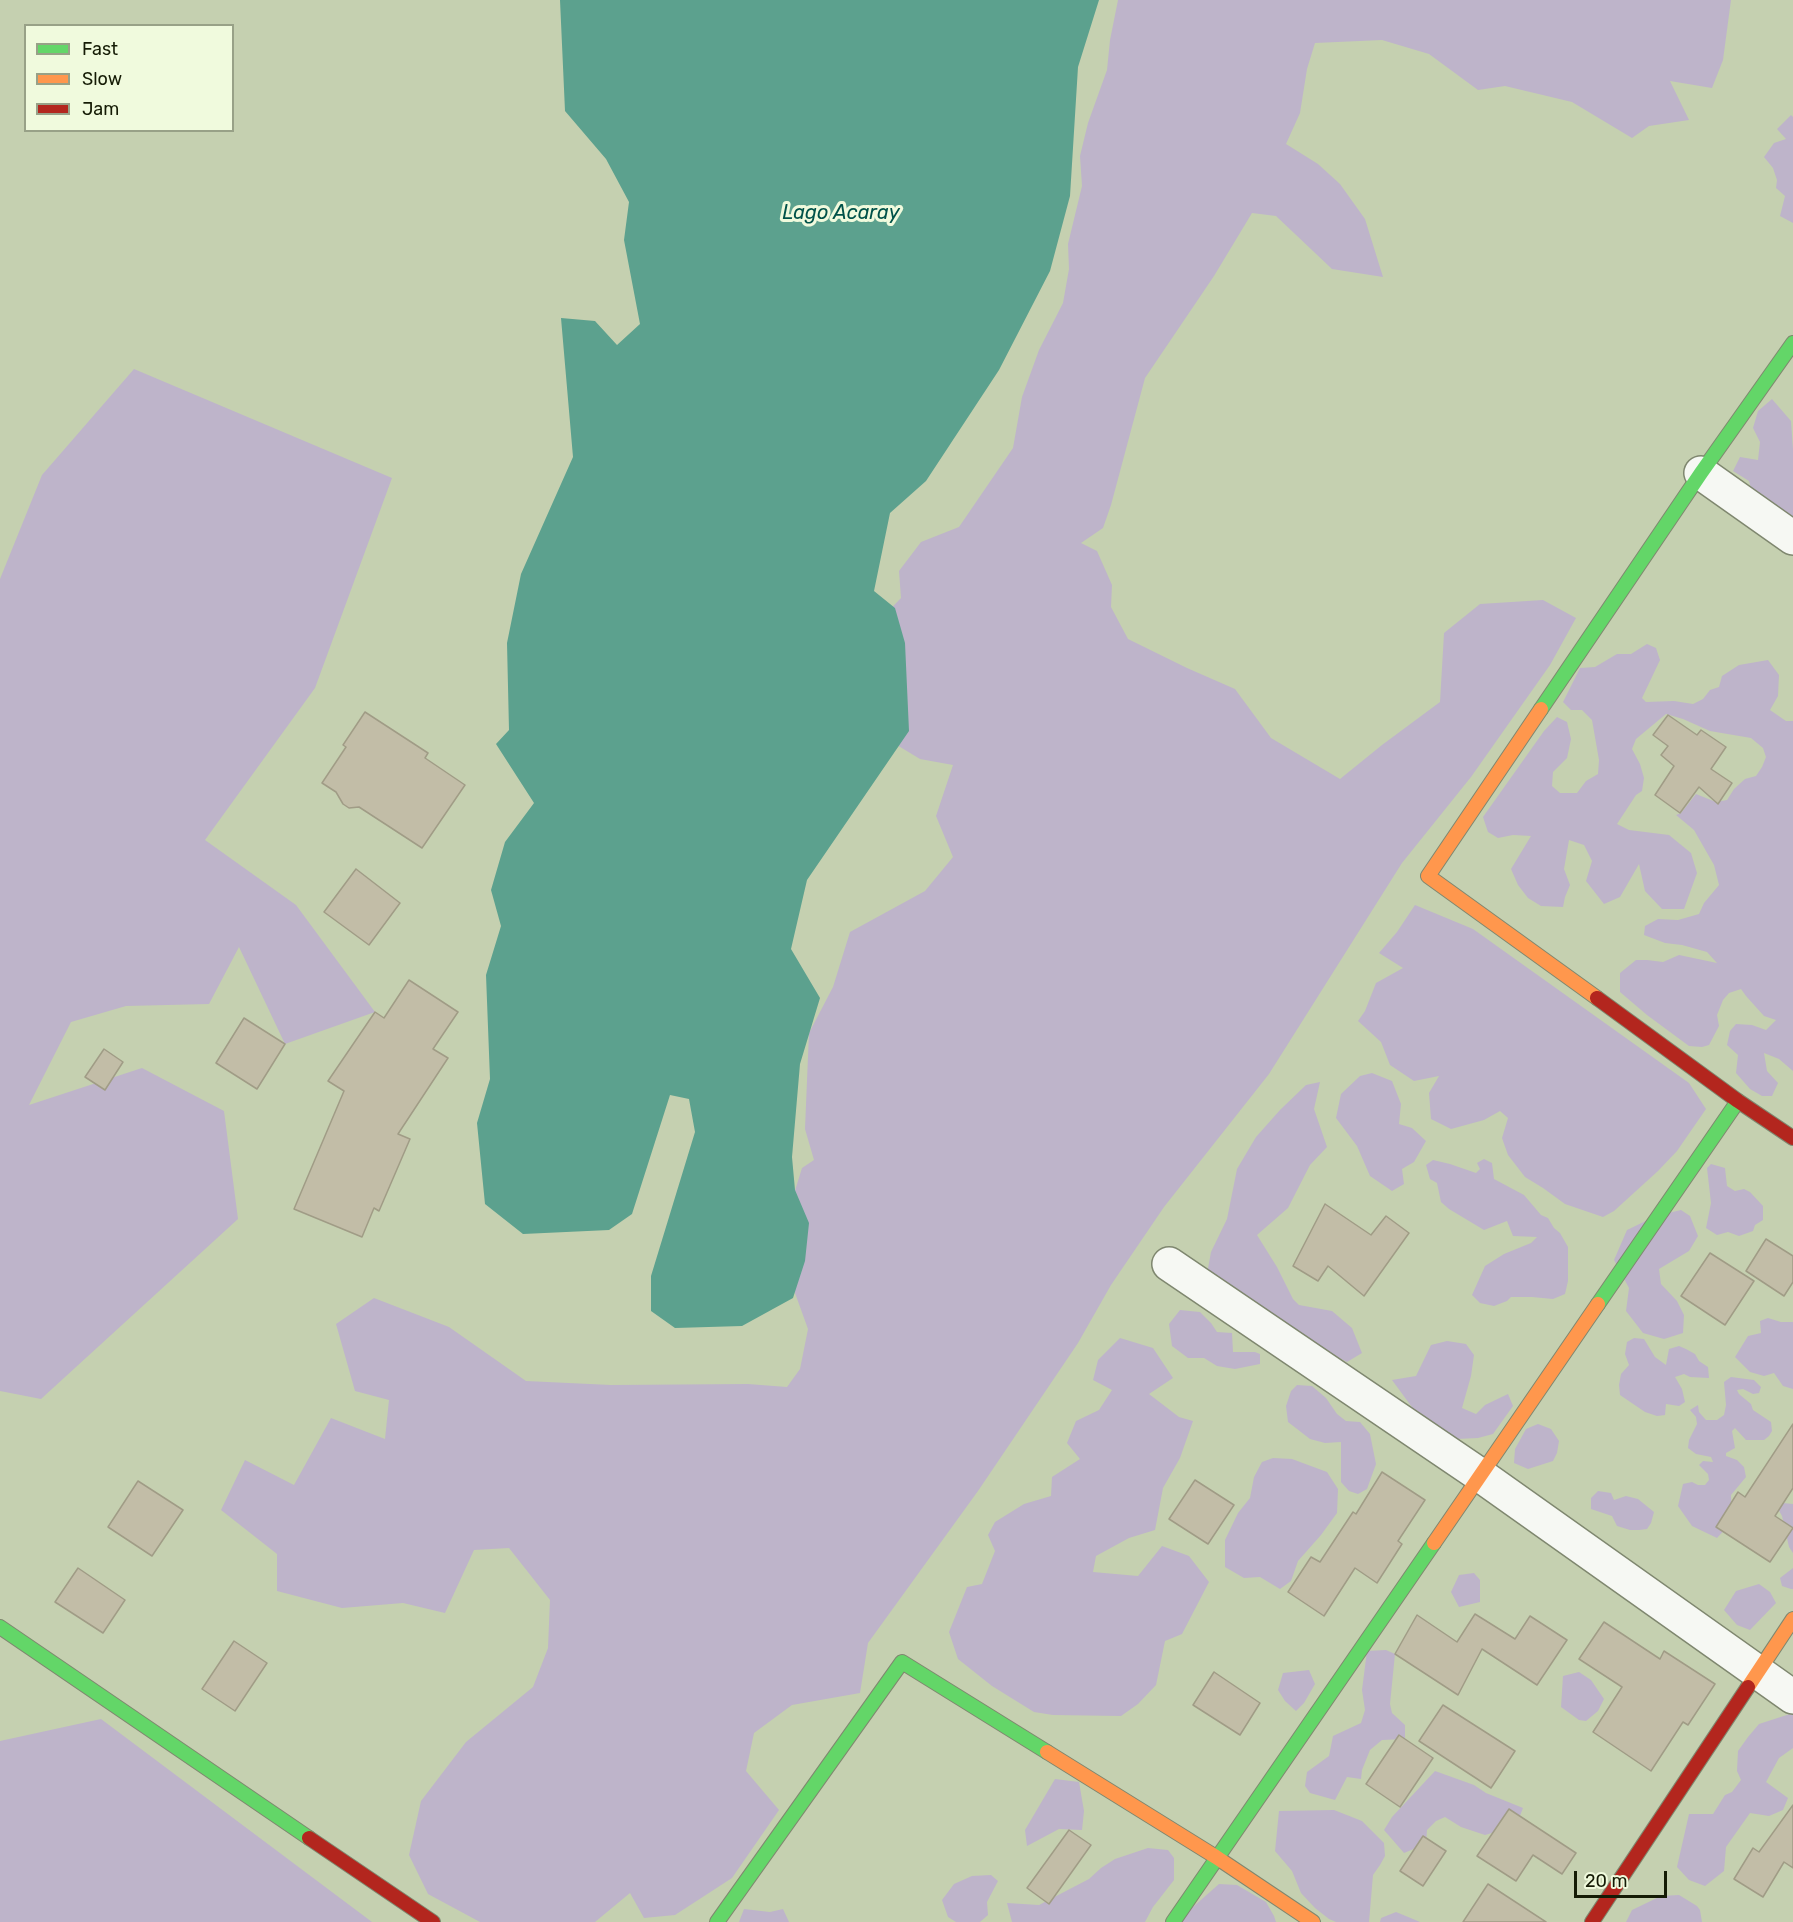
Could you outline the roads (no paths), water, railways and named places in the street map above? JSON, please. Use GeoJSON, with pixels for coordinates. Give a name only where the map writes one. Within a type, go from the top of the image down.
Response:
{"type":"FeatureCollection","features":[{"type":"Feature","properties":{"kind":"street"},"geometry":{"type":"LineString","coordinates":[[1793,343],[1701,473],[1428,876],[1738,1101],[1793,1137]]}},
{"type":"Feature","properties":{"kind":"street"},"geometry":{"type":"LineString","coordinates":[[1701,473],[1793,538]]}},
{"type":"Feature","properties":{"kind":"street"},"geometry":{"type":"LineString","coordinates":[[1173,1922],[1738,1101]]}},
{"type":"Feature","properties":{"kind":"street"},"geometry":{"type":"LineString","coordinates":[[1169,1264],[1479,1475],[1793,1697]]}},
{"type":"Feature","properties":{"kind":"street"},"geometry":{"type":"LineString","coordinates":[[1592,1922],[1793,1619]]}},
{"type":"Feature","properties":{"kind":"street"},"geometry":{"type":"LineString","coordinates":[[0,1627],[433,1922]]}},
{"type":"Feature","properties":{"kind":"street"},"geometry":{"type":"LineString","coordinates":[[717,1922],[902,1662],[1216,1857],[1313,1922]]}},
{"type":"Feature","properties":{"kind":"water","name":"Lago Acaray"},"geometry":{"type":"Polygon","coordinates":[[[560,0],[1099,0],[1078,67],[1070,196],[1050,271],[999,370],[926,481],[890,513],[874,591],[895,608],[905,643],[909,731],[807,880],[791,949],[820,998],[800,1064],[792,1157],[795,1190],[809,1223],[805,1261],[793,1298],[742,1326],[675,1328],[651,1311],[651,1276],[695,1132],[689,1099],[670,1095],[632,1214],[609,1230],[523,1234],[485,1204],[477,1123],[490,1079],[486,975],[501,926],[491,890],[505,842],[534,803],[496,744],[509,730],[507,643],[521,574],[573,457],[561,318],[595,321],[617,345],[640,324],[624,240],[629,202],[606,159],[565,111],[560,0]]]}}]}
